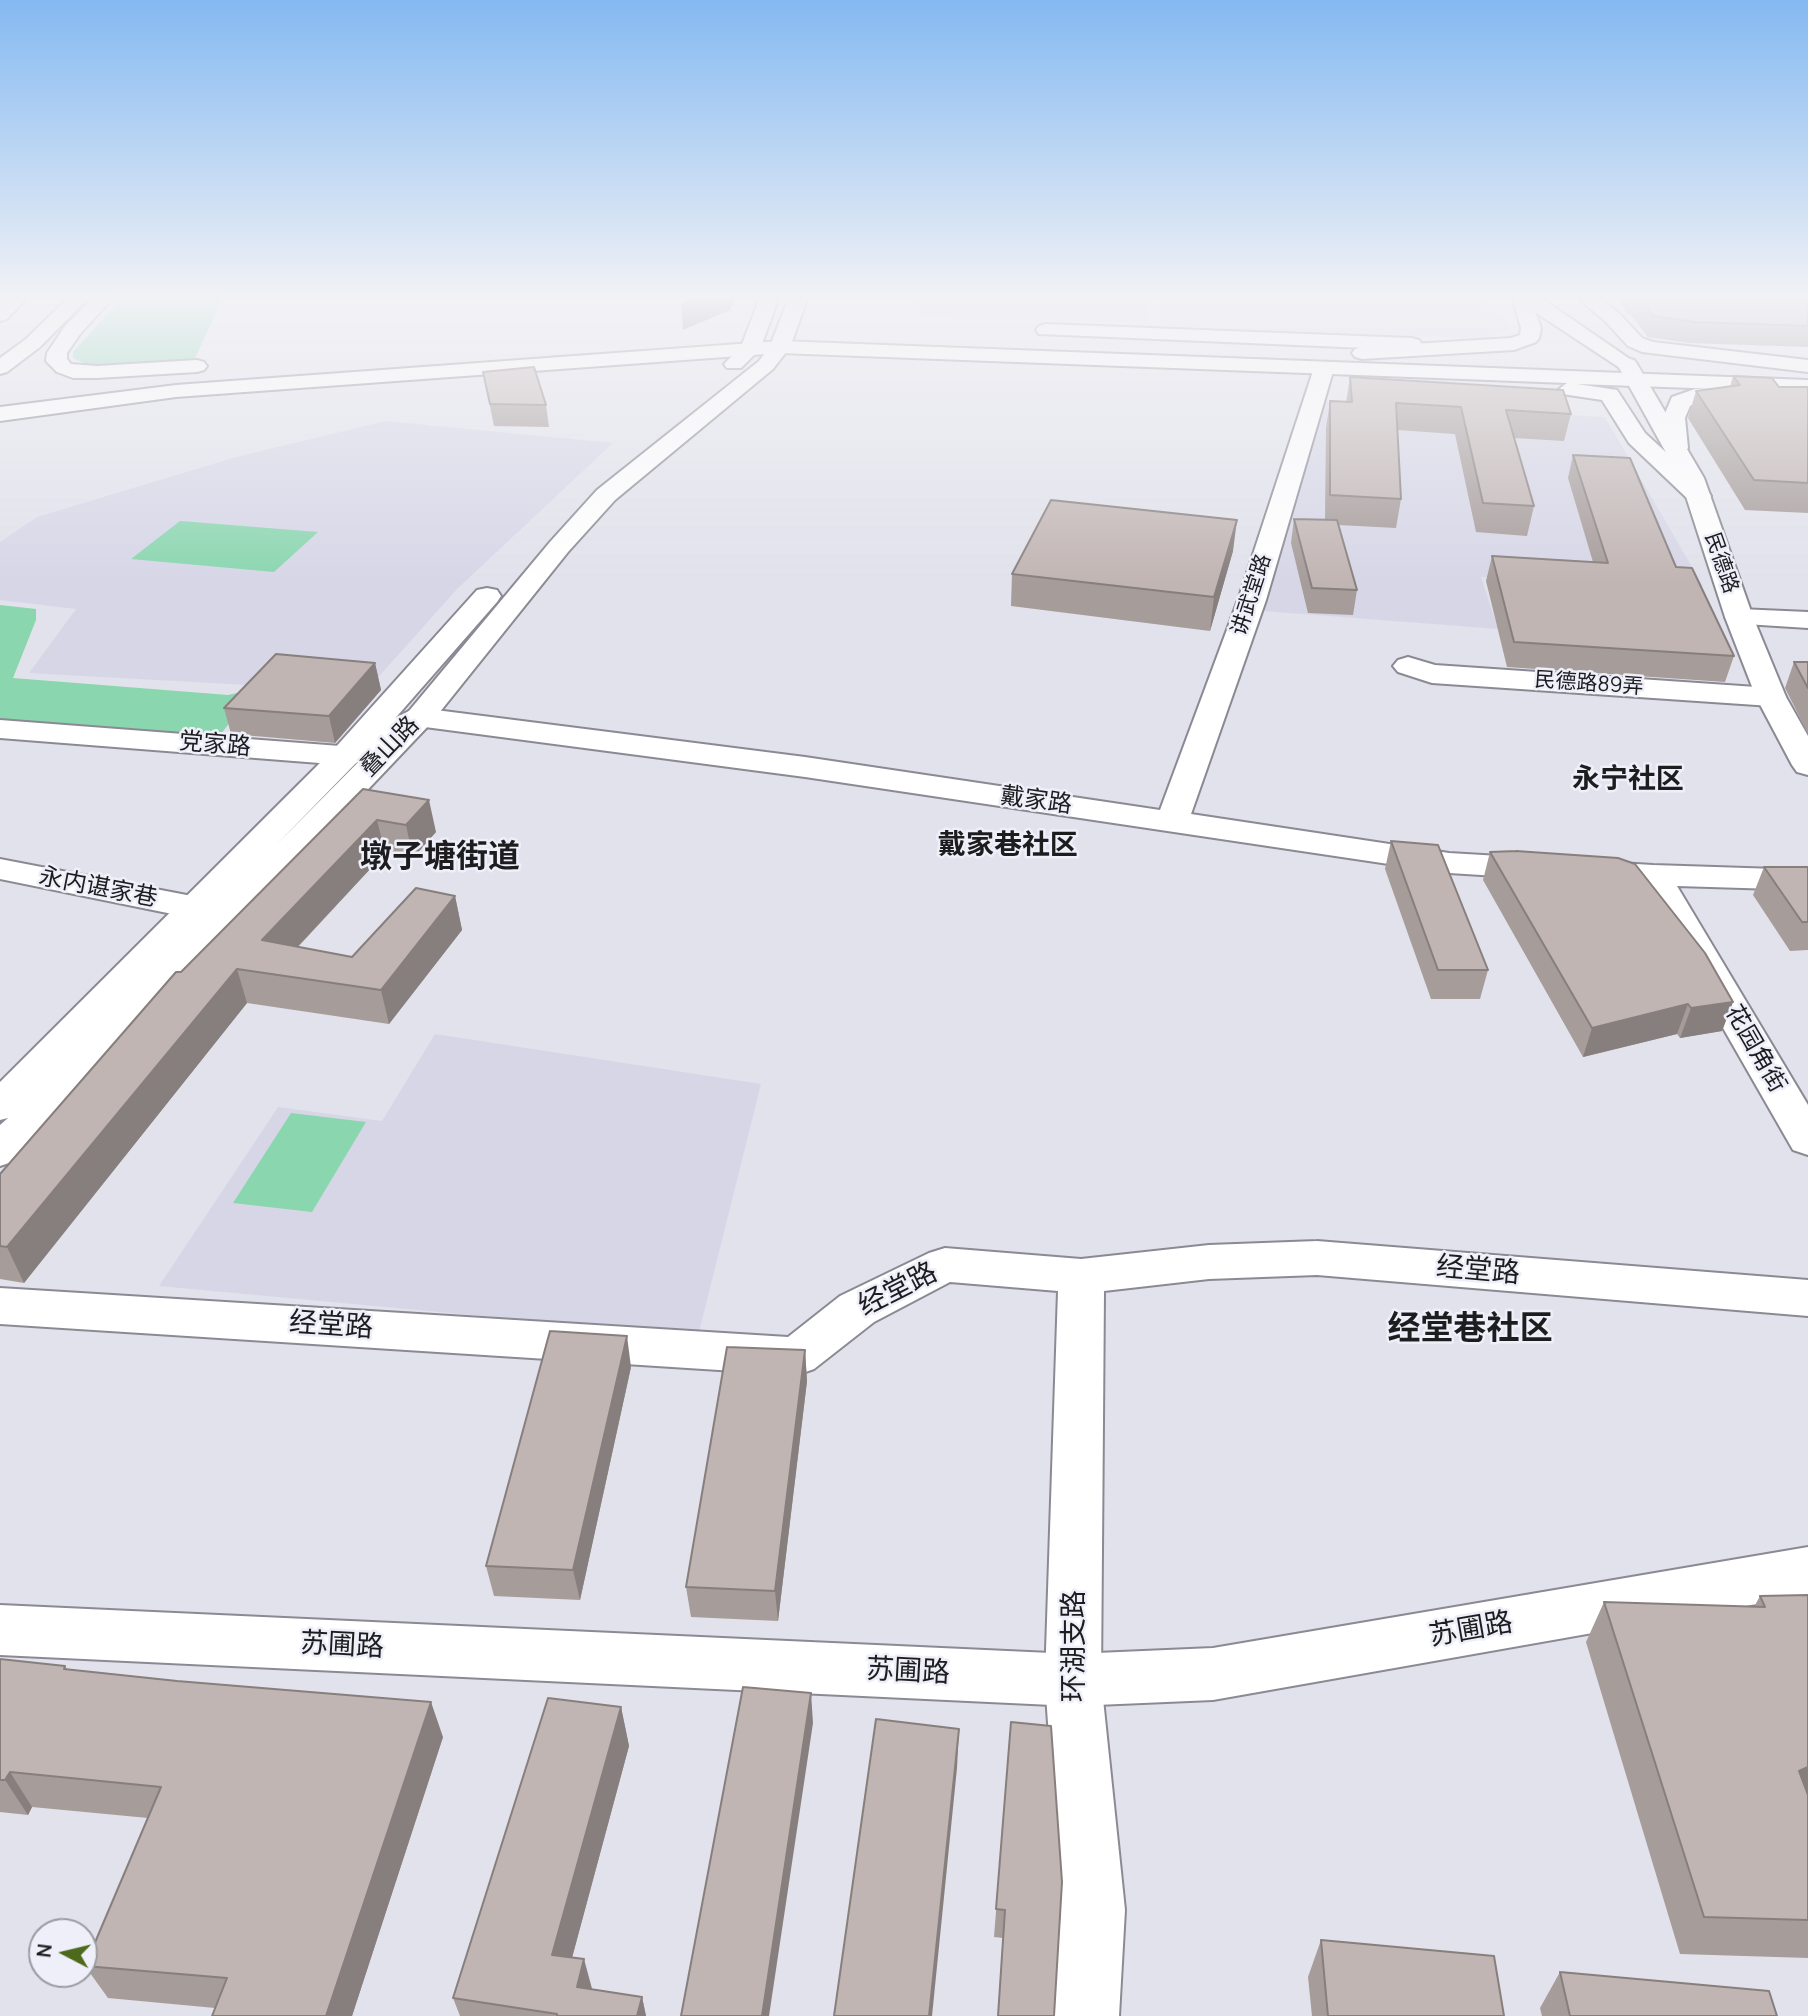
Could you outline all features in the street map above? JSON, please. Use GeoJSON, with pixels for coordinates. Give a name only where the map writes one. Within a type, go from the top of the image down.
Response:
{"type":"FeatureCollection","features":[{"type":"Feature","properties":{"kind":"main road"},"geometry":{"type":"LineString","coordinates":[[2,414],[153,394]]}},
{"type":"Feature","properties":{"kind":"main road"},"geometry":{"type":"LineString","coordinates":[[408,395],[414,394]]}},
{"type":"Feature","properties":{"kind":"main road","name":"叠山路"},"geometry":{"type":"LineString","coordinates":[[0,1106],[345,756],[586,487],[698,394]]}},
{"type":"Feature","properties":{"kind":"main road","name":"叠山路"},"geometry":{"type":"LineString","coordinates":[[0,1151],[420,717],[559,547],[606,495],[708,394]]}},
{"type":"Feature","properties":{"kind":"main road","name":"讲武堂路"},"geometry":{"type":"LineString","coordinates":[[1172,821],[1252,600],[1316,394]]}},
{"type":"Feature","properties":{"kind":"main road"},"geometry":{"type":"LineString","coordinates":[[1604,394],[1609,395],[1637,438],[1699,496]]}},
{"type":"Feature","properties":{"kind":"main road","name":"民德路"},"geometry":{"type":"LineString","coordinates":[[1645,394],[1692,478],[1740,617],[1775,683],[1808,765]]}},
{"type":"Feature","properties":{"kind":"main road"},"geometry":{"type":"LineString","coordinates":[[1676,448],[1674,418],[1680,402],[1695,396],[1715,394]]}},
{"type":"Feature","properties":{"kind":"main road"},"geometry":{"type":"LineString","coordinates":[[2,414],[135,411],[381,397]]}},
{"type":"Feature","properties":{"kind":"main road"},"geometry":{"type":"LineString","coordinates":[[1740,617],[1808,620]]}},
{"type":"Feature","properties":{"kind":"main road","name":"民德路89弄"},"geometry":{"type":"LineString","coordinates":[[1408,666],[1432,674],[1775,683]]}},
{"type":"Feature","properties":{"kind":"main road"},"geometry":{"type":"LineString","coordinates":[[345,756],[420,717]]}},
{"type":"Feature","properties":{"kind":"main road","name":"戴家路"},"geometry":{"type":"LineString","coordinates":[[420,717],[791,765],[1449,863],[1653,874]]}},
{"type":"Feature","properties":{"kind":"main road","name":"党家路"},"geometry":{"type":"LineString","coordinates":[[0,729],[345,756]]}},
{"type":"Feature","properties":{"kind":"main road","name":"永内谌家巷"},"geometry":{"type":"LineString","coordinates":[[0,869],[197,908]]}},
{"type":"Feature","properties":{"kind":"main road"},"geometry":{"type":"LineString","coordinates":[[1653,874],[1808,880]]}},
{"type":"Feature","properties":{"kind":"main road","name":"花园角街"},"geometry":{"type":"LineString","coordinates":[[1653,874],[1808,1140]]}},
{"type":"Feature","properties":{"kind":"main road","name":"经堂路"},"geometry":{"type":"LineString","coordinates":[[0,1306],[797,1356],[857,1309],[945,1265],[1081,1276],[1209,1262],[1317,1258],[1808,1298]]}},
{"type":"Feature","properties":{"kind":"main road","name":"环湖支路"},"geometry":{"type":"LineString","coordinates":[[1081,1276],[1073,1680],[1093,1910],[1086,2016]]}},
{"type":"Feature","properties":{"kind":"main road","name":"苏圃路"},"geometry":{"type":"LineString","coordinates":[[0,1630],[1073,1680],[1213,1675],[1808,1571]]}},
{"type":"Feature","properties":{"kind":"shaded area"},"geometry":{"type":"Polygon","coordinates":[[[1324,402],[1605,417],[1703,586],[1481,577],[1498,629],[1264,611],[1324,402]]]}},
{"type":"Feature","properties":{"kind":"shaded area"},"geometry":{"type":"Polygon","coordinates":[[[386,421],[613,443],[457,589],[373,683],[248,685],[29,673],[76,609],[0,600],[0,542],[37,517],[236,457],[386,421]]]}},
{"type":"Feature","properties":{"kind":"shaded area"},"geometry":{"type":"Polygon","coordinates":[[[435,1034],[761,1084],[698,1336],[159,1286],[278,1107],[382,1121],[435,1034]]]}},
{"type":"Feature","properties":{"kind":"green space"},"geometry":{"type":"Polygon","coordinates":[[[180,521],[318,532],[274,572],[131,559],[180,521]]]}},
{"type":"Feature","properties":{"kind":"green space"},"geometry":{"type":"Polygon","coordinates":[[[0,605],[36,609],[36,620],[13,678],[228,695],[255,689],[218,738],[0,722],[0,605]]]}},
{"type":"Feature","properties":{"kind":"green space"},"geometry":{"type":"Polygon","coordinates":[[[291,1113],[366,1122],[312,1212],[233,1203],[291,1113]]]}},
{"type":"Feature","properties":{"kind":"building"},"geometry":{"type":"Polygon","coordinates":[[[488,394],[543,394],[546,405],[490,404],[488,394]]]}},
{"type":"Feature","properties":{"kind":"building"},"geometry":{"type":"Polygon","coordinates":[[[1351,394],[1564,394],[1571,414],[1506,410],[1534,506],[1483,503],[1461,407],[1396,403],[1401,499],[1330,495],[1330,401],[1352,402],[1351,394]]]}},
{"type":"Feature","properties":{"kind":"building"},"geometry":{"type":"Polygon","coordinates":[[[1698,394],[1808,394],[1808,483],[1754,480],[1698,394]]]}},
{"type":"Feature","properties":{"kind":"building"},"geometry":{"type":"Polygon","coordinates":[[[1573,455],[1630,458],[1676,567],[1692,568],[1734,656],[1514,642],[1492,556],[1608,563],[1573,455]]]}},
{"type":"Feature","properties":{"kind":"building"},"geometry":{"type":"Polygon","coordinates":[[[1051,500],[1237,520],[1214,597],[1012,574],[1051,500]]]}},
{"type":"Feature","properties":{"kind":"building"},"geometry":{"type":"Polygon","coordinates":[[[1294,519],[1337,520],[1357,590],[1312,588],[1294,519]]]}},
{"type":"Feature","properties":{"kind":"building"},"geometry":{"type":"Polygon","coordinates":[[[276,654],[375,663],[329,716],[224,708],[276,654]]]}},
{"type":"Feature","properties":{"kind":"building"},"geometry":{"type":"Polygon","coordinates":[[[1794,662],[1808,662],[1808,688],[1794,662]]]}},
{"type":"Feature","properties":{"kind":"building"},"geometry":{"type":"Polygon","coordinates":[[[363,789],[429,800],[406,825],[377,820],[262,940],[352,957],[416,888],[455,896],[381,990],[237,969],[7,1247],[0,1246],[0,1174],[176,972],[181,972],[363,789]]]}},
{"type":"Feature","properties":{"kind":"building"},"geometry":{"type":"Polygon","coordinates":[[[1391,841],[1438,845],[1488,970],[1438,970],[1391,841]]]}},
{"type":"Feature","properties":{"kind":"building"},"geometry":{"type":"Polygon","coordinates":[[[1516,851],[1618,858],[1635,864],[1705,953],[1733,1002],[1691,1008],[1688,1004],[1592,1028],[1490,852],[1516,851]]]}},
{"type":"Feature","properties":{"kind":"building"},"geometry":{"type":"Polygon","coordinates":[[[1764,867],[1808,867],[1808,922],[1802,922],[1764,867]]]}},
{"type":"Feature","properties":{"kind":"building"},"geometry":{"type":"Polygon","coordinates":[[[550,1331],[627,1336],[573,1570],[486,1566],[550,1331]]]}},
{"type":"Feature","properties":{"kind":"building"},"geometry":{"type":"Polygon","coordinates":[[[727,1347],[805,1350],[775,1591],[686,1587],[727,1347]]]}},
{"type":"Feature","properties":{"kind":"building"},"geometry":{"type":"Polygon","coordinates":[[[1808,1595],[1808,1767],[1799,1771],[1808,1795],[1808,1920],[1704,1917],[1604,1602],[1765,1607],[1760,1596],[1808,1595]]]}},
{"type":"Feature","properties":{"kind":"building"},"geometry":{"type":"Polygon","coordinates":[[[0,1659],[177,1681],[431,1702],[326,2016],[212,2016],[227,1978],[98,1967],[98,1935],[161,1787],[10,1772],[5,1780],[0,1780],[0,1659]]]}},
{"type":"Feature","properties":{"kind":"building"},"geometry":{"type":"Polygon","coordinates":[[[743,1687],[811,1693],[762,2016],[681,2016],[743,1687]]]}},
{"type":"Feature","properties":{"kind":"building"},"geometry":{"type":"Polygon","coordinates":[[[548,1698],[621,1707],[552,1955],[584,1959],[577,1987],[642,1997],[637,2016],[557,2016],[453,1998],[548,1698]]]}},
{"type":"Feature","properties":{"kind":"building"},"geometry":{"type":"Polygon","coordinates":[[[876,1719],[959,1729],[929,2016],[834,2016],[876,1719]]]}},
{"type":"Feature","properties":{"kind":"building"},"geometry":{"type":"Polygon","coordinates":[[[1011,1722],[1051,1726],[1062,1882],[1054,2016],[998,2016],[1005,1910],[996,1909],[1011,1722]]]}},
{"type":"Feature","properties":{"kind":"building"},"geometry":{"type":"Polygon","coordinates":[[[1321,1940],[1494,1956],[1504,2016],[1328,2016],[1321,1940]]]}},
{"type":"Feature","properties":{"kind":"building"},"geometry":{"type":"Polygon","coordinates":[[[1560,1972],[1769,1991],[1777,2016],[1570,2016],[1560,1972]]]}},
{"type":"Feature","properties":{"kind":"district","name":"永宁社区"},"geometry":{"type":"Point","coordinates":[1628,780]}},
{"type":"Feature","properties":{"kind":"district","name":"戴家巷社区"},"geometry":{"type":"Point","coordinates":[1008,846]}},
{"type":"Feature","properties":{"kind":"district","name":"墩子塘街道"},"geometry":{"type":"Point","coordinates":[440,858]}},
{"type":"Feature","properties":{"kind":"district","name":"经堂巷社区"},"geometry":{"type":"Point","coordinates":[1470,1330]}}]}
